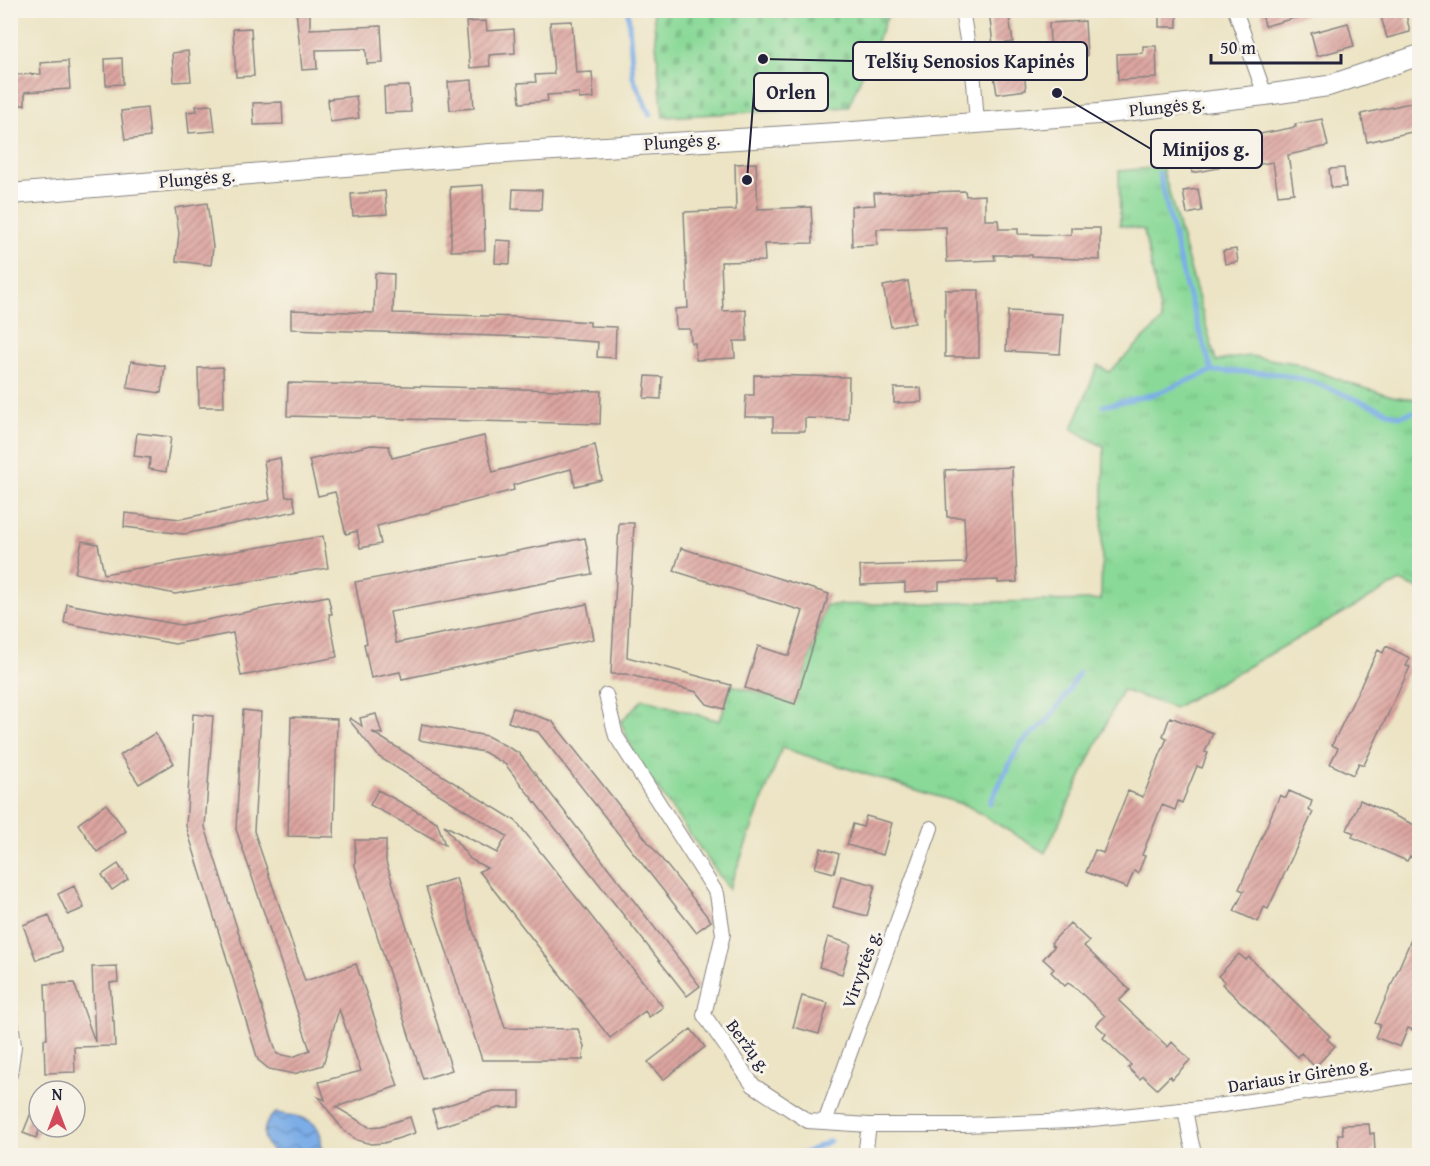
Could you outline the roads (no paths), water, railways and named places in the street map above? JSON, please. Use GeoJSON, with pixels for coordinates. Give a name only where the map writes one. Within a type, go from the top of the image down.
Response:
{"type":"FeatureCollection","features":[{"type":"Feature","properties":{"kind":"main road","name":"Plungės g."},"geometry":{"type":"LineString","coordinates":[[10,194],[490,154],[1098,114],[1328,86],[1419,55]]}},
{"type":"Feature","properties":{"kind":"street"},"geometry":{"type":"LineString","coordinates":[[962,10],[974,82],[977,123]]}},
{"type":"Feature","properties":{"kind":"street"},"geometry":{"type":"LineString","coordinates":[[1235,10],[1265,95]]}},
{"type":"Feature","properties":{"kind":"street","name":"Beržų g."},"geometry":{"type":"LineString","coordinates":[[606,695],[616,736],[717,894],[723,934],[704,1015],[753,1085],[808,1121],[869,1125],[963,1125],[1073,1121],[1185,1109]]}},
{"type":"Feature","properties":{"kind":"street","name":"Virvytės g."},"geometry":{"type":"LineString","coordinates":[[825,1122],[931,828]]}},
{"type":"Feature","properties":{"kind":"street"},"geometry":{"type":"LineString","coordinates":[[10,1013],[14,1047],[10,1074]]}},
{"type":"Feature","properties":{"kind":"street","name":"Dariaus ir Girėno g."},"geometry":{"type":"LineString","coordinates":[[1185,1109],[1346,1087],[1419,1074]]}},
{"type":"Feature","properties":{"kind":"street"},"geometry":{"type":"LineString","coordinates":[[1185,1109],[1195,1155]]}},
{"type":"Feature","properties":{"kind":"street"},"geometry":{"type":"LineString","coordinates":[[865,1155],[869,1125]]}},
{"type":"Feature","properties":{"kind":"water"},"geometry":{"type":"Polygon","coordinates":[[[276,1113],[296,1116],[317,1127],[321,1143],[320,1155],[300,1157],[285,1156],[274,1152],[264,1136],[267,1123],[276,1113]]]}},
{"type":"Feature","properties":{"kind":"waterway"},"geometry":{"type":"LineString","coordinates":[[628,10],[633,77],[650,115]]}},
{"type":"Feature","properties":{"kind":"waterway"},"geometry":{"type":"LineString","coordinates":[[1159,173],[1185,283],[1212,371]]}},
{"type":"Feature","properties":{"kind":"waterway"},"geometry":{"type":"LineString","coordinates":[[1103,406],[1155,394],[1212,371],[1279,374],[1313,382],[1398,416],[1420,411]]}},
{"type":"Feature","properties":{"kind":"waterway"},"geometry":{"type":"LineString","coordinates":[[990,803],[1020,744],[1047,721],[1079,673]]}},
{"type":"Feature","properties":{"kind":"waterway"},"geometry":{"type":"LineString","coordinates":[[798,1156],[830,1141]]}},
{"type":"Feature","properties":{"kind":"place","name":"Telšių Senosios Kapinės"},"geometry":{"type":"Point","coordinates":[763,59]}},
{"type":"Feature","properties":{"kind":"place","name":"Minijos g."},"geometry":{"type":"Point","coordinates":[1057,93]}},
{"type":"Feature","properties":{"kind":"place","name":"Orlen"},"geometry":{"type":"Point","coordinates":[747,180]}}]}
